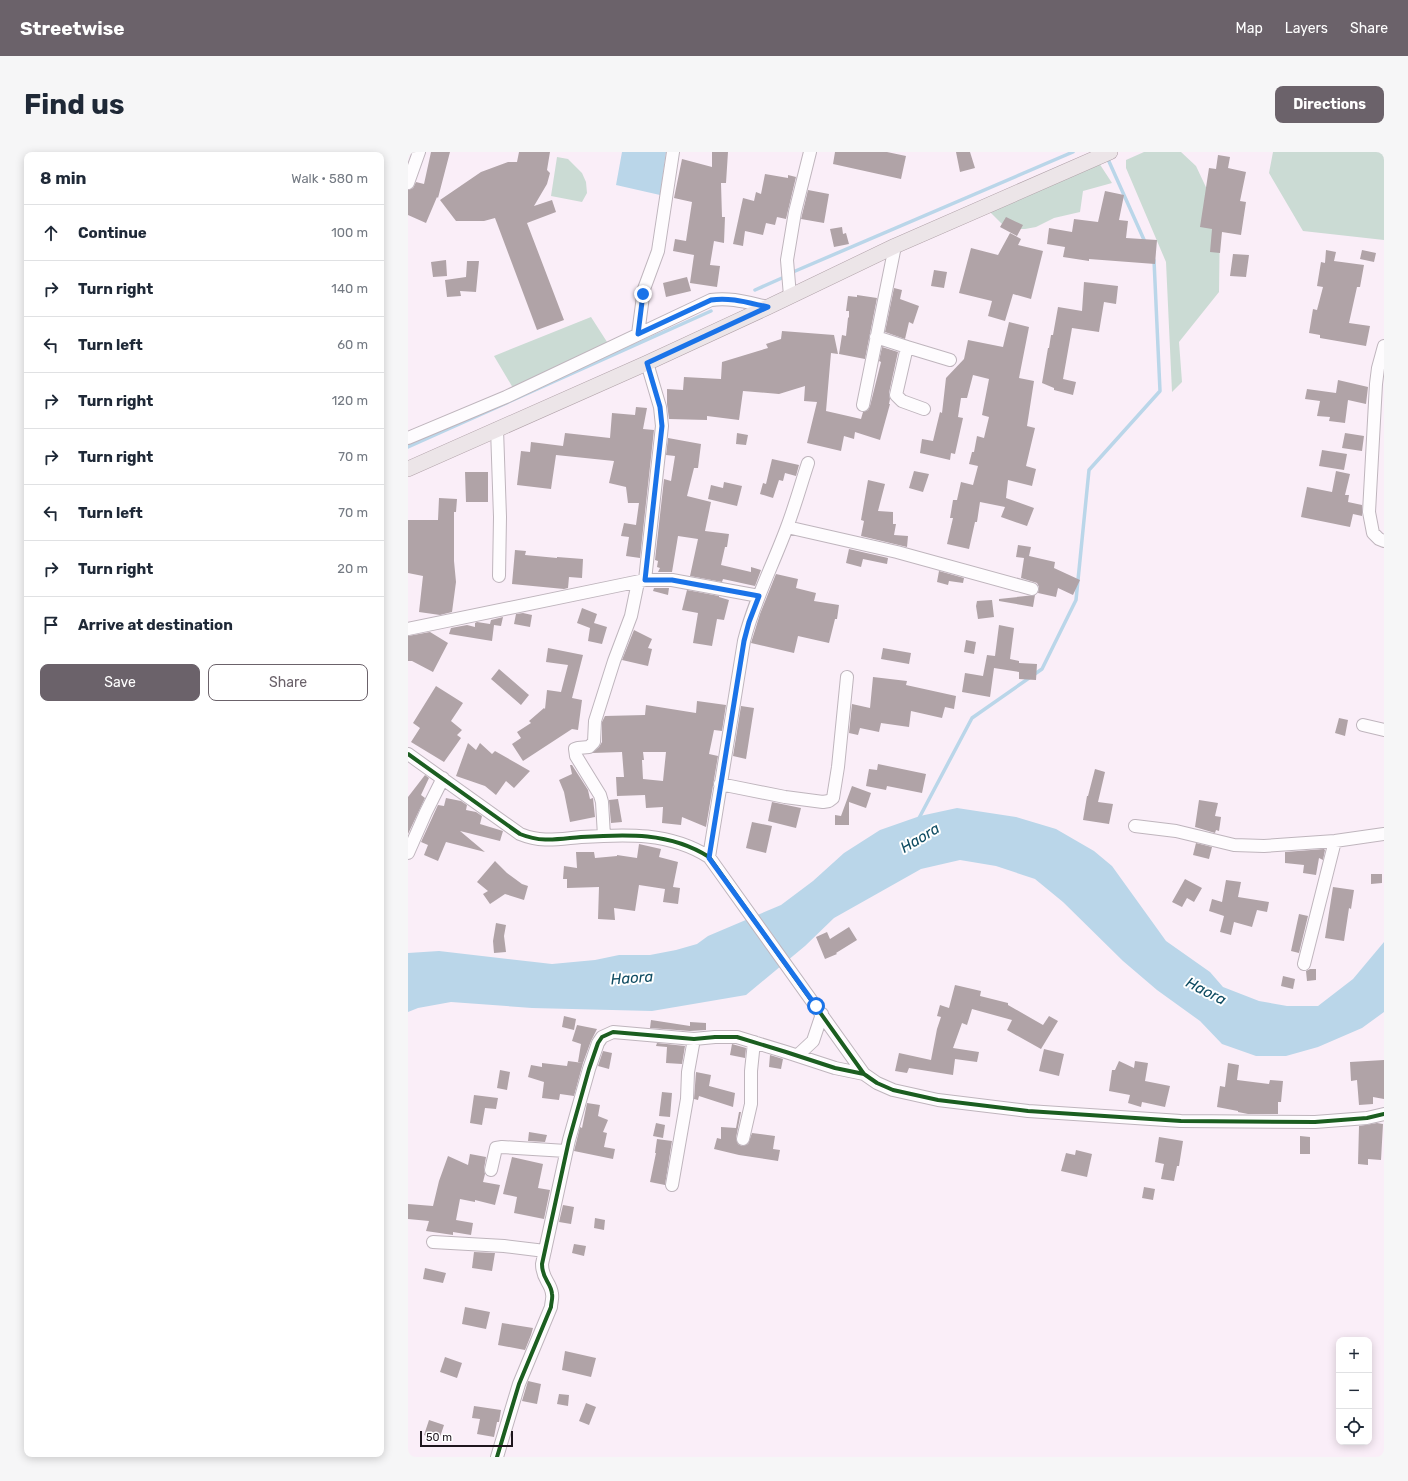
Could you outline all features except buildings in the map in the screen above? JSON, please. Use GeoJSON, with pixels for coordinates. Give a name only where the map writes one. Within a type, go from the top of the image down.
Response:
{"type":"FeatureCollection","features":[{"type":"Feature","properties":{"kind":"main road"},"geometry":{"type":"LineString","coordinates":[[408,468],[647,363],[895,246],[1105,154]]}},
{"type":"Feature","properties":{"kind":"street"},"geometry":{"type":"LineString","coordinates":[[408,182],[419,152]]}},
{"type":"Feature","properties":{"kind":"street"},"geometry":{"type":"LineString","coordinates":[[638,334],[644,289],[658,252],[673,152]]}},
{"type":"Feature","properties":{"kind":"street"},"geometry":{"type":"LineString","coordinates":[[790,296],[787,260],[795,212],[810,152]]}},
{"type":"Feature","properties":{"kind":"street"},"geometry":{"type":"LineString","coordinates":[[863,404],[895,246]]}},
{"type":"Feature","properties":{"kind":"street"},"geometry":{"type":"LineString","coordinates":[[408,438],[506,397],[711,300],[720,298],[768,307]]}},
{"type":"Feature","properties":{"kind":"street"},"geometry":{"type":"LineString","coordinates":[[876,337],[950,360]]}},
{"type":"Feature","properties":{"kind":"street"},"geometry":{"type":"LineString","coordinates":[[1384,346],[1378,368],[1376,384],[1368,512],[1374,534],[1379,539],[1384,541]]}},
{"type":"Feature","properties":{"kind":"street"},"geometry":{"type":"LineString","coordinates":[[907,347],[896,395],[902,402],[924,409]]}},
{"type":"Feature","properties":{"kind":"street"},"geometry":{"type":"LineString","coordinates":[[604,836],[602,802],[600,795],[575,752],[575,749],[589,747],[594,742],[596,721],[614,661],[642,581],[662,426],[660,407],[647,363]]}},
{"type":"Feature","properties":{"kind":"street"},"geometry":{"type":"LineString","coordinates":[[497,429],[500,517],[499,576]]}},
{"type":"Feature","properties":{"kind":"street"},"geometry":{"type":"LineString","coordinates":[[709,858],[744,641],[749,622],[787,527],[808,463]]}},
{"type":"Feature","properties":{"kind":"street"},"geometry":{"type":"LineString","coordinates":[[787,527],[897,552],[1032,589]]}},
{"type":"Feature","properties":{"kind":"street"},"geometry":{"type":"LineString","coordinates":[[408,629],[642,581],[672,580],[759,596]]}},
{"type":"Feature","properties":{"kind":"street"},"geometry":{"type":"LineString","coordinates":[[720,784],[785,797],[823,802],[829,801],[833,798],[838,767],[847,677]]}},
{"type":"Feature","properties":{"kind":"street"},"geometry":{"type":"LineString","coordinates":[[1363,725],[1384,730]]}},
{"type":"Feature","properties":{"kind":"street"},"geometry":{"type":"LineString","coordinates":[[408,754],[444,778],[520,834],[532,839],[545,840],[604,836],[660,838],[681,843],[696,849],[709,858],[736,893],[864,1074],[877,1083],[893,1090],[938,1100],[1028,1111],[1181,1121],[1315,1122],[1367,1118],[1384,1114]]}},
{"type":"Feature","properties":{"kind":"street"},"geometry":{"type":"LineString","coordinates":[[408,853],[426,812],[444,778]]}},
{"type":"Feature","properties":{"kind":"street"},"geometry":{"type":"LineString","coordinates":[[1135,826],[1176,831],[1234,845],[1264,846],[1335,841],[1384,834]]}},
{"type":"Feature","properties":{"kind":"street"},"geometry":{"type":"LineString","coordinates":[[1304,964],[1335,841]]}},
{"type":"Feature","properties":{"kind":"street"},"geometry":{"type":"LineString","coordinates":[[798,1055],[813,1041],[819,1010]]}},
{"type":"Feature","properties":{"kind":"street"},"geometry":{"type":"LineString","coordinates":[[497,1457],[519,1384],[550,1307],[552,1294],[542,1271],[545,1251],[566,1151],[589,1069],[598,1043],[602,1037],[613,1032],[694,1039],[728,1036],[798,1055],[835,1068],[864,1074]]}},
{"type":"Feature","properties":{"kind":"street"},"geometry":{"type":"LineString","coordinates":[[672,1185],[687,1098],[688,1072],[694,1039]]}},
{"type":"Feature","properties":{"kind":"street"},"geometry":{"type":"LineString","coordinates":[[743,1139],[751,1104],[751,1071],[754,1042]]}},
{"type":"Feature","properties":{"kind":"street"},"geometry":{"type":"LineString","coordinates":[[491,1170],[496,1148],[502,1146],[566,1151]]}},
{"type":"Feature","properties":{"kind":"street"},"geometry":{"type":"LineString","coordinates":[[433,1242],[504,1246],[545,1251]]}},
{"type":"Feature","properties":{"kind":"shaded area"},"geometry":{"type":"Polygon","coordinates":[[[1144,152],[1181,152],[1196,166],[1220,217],[1219,292],[1179,342],[1182,382],[1172,392],[1166,262],[1126,168],[1126,160],[1144,152]]]}},
{"type":"Feature","properties":{"kind":"shaded area"},"geometry":{"type":"Polygon","coordinates":[[[1273,152],[1384,152],[1384,240],[1303,231],[1269,173],[1273,152]]]}},
{"type":"Feature","properties":{"kind":"shaded area"},"geometry":{"type":"Polygon","coordinates":[[[557,157],[568,159],[582,173],[586,182],[587,193],[582,202],[551,196],[557,157]]]}},
{"type":"Feature","properties":{"kind":"shaded area"},"geometry":{"type":"Polygon","coordinates":[[[1099,163],[1112,183],[1083,191],[1080,212],[1054,218],[1036,227],[1025,229],[1007,229],[988,210],[1099,163]]]}},
{"type":"Feature","properties":{"kind":"shaded area"},"geometry":{"type":"Polygon","coordinates":[[[591,317],[609,345],[513,388],[494,356],[591,317]]]}},
{"type":"Feature","properties":{"kind":"water"},"geometry":{"type":"Polygon","coordinates":[[[622,152],[666,152],[660,195],[616,185],[622,152]]]}},
{"type":"Feature","properties":{"kind":"water","name":"Haora"},"geometry":{"type":"Polygon","coordinates":[[[957,808],[1016,817],[1056,829],[1094,851],[1112,866],[1166,941],[1210,972],[1223,987],[1259,1001],[1287,1006],[1318,1006],[1353,979],[1384,942],[1384,1012],[1362,1028],[1318,1047],[1286,1056],[1256,1056],[1222,1044],[1200,1021],[1157,990],[1123,961],[1063,902],[1035,879],[996,866],[960,860],[921,869],[834,918],[805,946],[746,995],[652,1011],[532,1008],[451,1002],[418,1008],[408,1012],[408,953],[439,951],[552,964],[595,960],[619,955],[650,955],[676,950],[697,944],[708,936],[781,905],[813,881],[844,853],[880,830],[920,816],[957,808]]]}},
{"type":"Feature","properties":{"kind":"waterway"},"geometry":{"type":"LineString","coordinates":[[793,272],[1073,152]]}},
{"type":"Feature","properties":{"kind":"waterway"},"geometry":{"type":"LineString","coordinates":[[1107,157],[1145,242]]}},
{"type":"Feature","properties":{"kind":"waterway","name":"Haora"},"geometry":{"type":"LineString","coordinates":[[918,820],[972,718],[1042,669],[1076,600],[1089,470],[1160,391],[1154,260]]}},
{"type":"Feature","properties":{"kind":"waterway"},"geometry":{"type":"LineString","coordinates":[[755,290],[782,278]]}},
{"type":"Feature","properties":{"kind":"waterway"},"geometry":{"type":"LineString","coordinates":[[408,447],[711,311]]}},
{"type":"Feature","properties":{"kind":"cycle path"},"geometry":{"type":"LineString","coordinates":[[408,754],[520,834],[528,837],[550,840],[614,835],[647,836],[679,843],[709,857],[864,1074],[877,1083],[893,1090],[938,1100],[1028,1111],[1181,1121],[1315,1122],[1367,1118],[1384,1114]]}},
{"type":"Feature","properties":{"kind":"cycle path"},"geometry":{"type":"LineString","coordinates":[[497,1457],[519,1384],[551,1307],[551,1290],[543,1274],[542,1264],[569,1140],[589,1069],[598,1043],[602,1037],[613,1032],[694,1039],[737,1037],[835,1068],[864,1074]]}},
{"type":"Feature","properties":{"kind":"route"},"geometry":{"type":"LineString","coordinates":[[643,294],[638,334],[711,300],[720,298],[768,307],[647,363],[660,407],[662,426],[645,580],[672,580],[759,596],[749,622],[744,641],[709,858],[736,893],[816,1006]]}}]}
